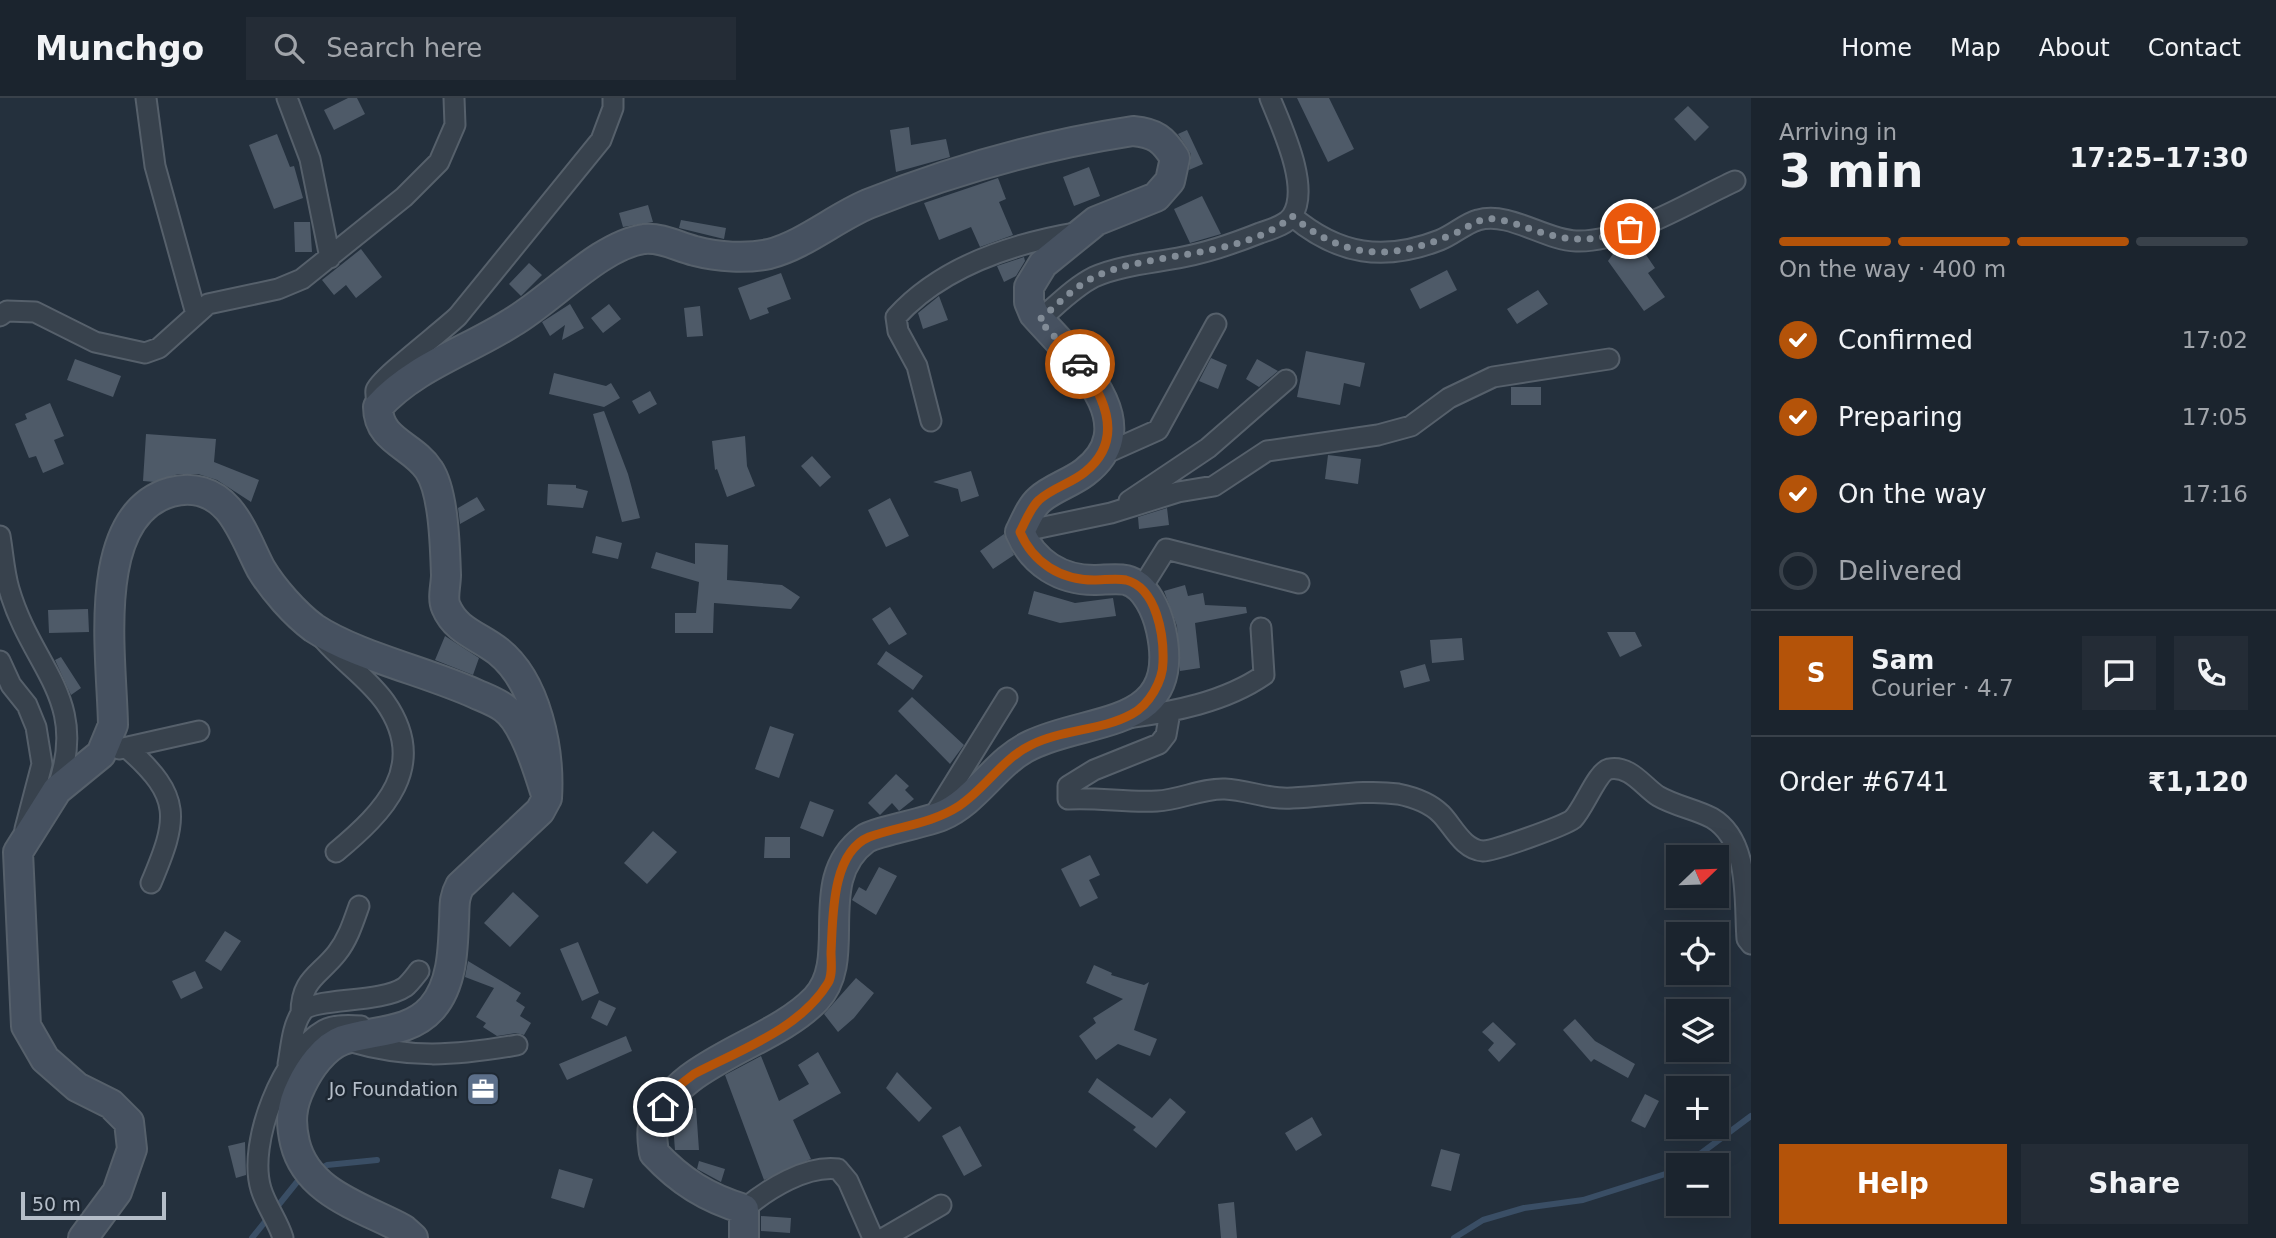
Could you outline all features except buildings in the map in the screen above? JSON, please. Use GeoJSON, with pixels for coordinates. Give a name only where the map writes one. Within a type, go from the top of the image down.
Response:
{"type":"FeatureCollection","features":[{"type":"Feature","properties":{"kind":"street"},"geometry":{"type":"LineString","coordinates":[[146,98],[155,166],[196,314]]}},
{"type":"Feature","properties":{"kind":"street"},"geometry":{"type":"LineString","coordinates":[[287,98],[310,159],[330,258]]}},
{"type":"Feature","properties":{"kind":"street"},"geometry":{"type":"LineString","coordinates":[[0,316],[7,312],[35,312],[95,342],[145,353],[172,339],[208,304],[278,289],[302,279],[404,197],[439,162],[455,125],[454,98]]}},
{"type":"Feature","properties":{"kind":"street"},"geometry":{"type":"LineString","coordinates":[[413,1238],[403,1229],[312,1179],[299,1158],[290,1123],[295,1098],[309,1070],[330,1047],[343,1040],[393,1030],[422,1018],[444,989],[450,965],[453,898],[460,886],[540,811],[547,798],[549,770],[544,745],[519,672],[497,650],[456,625],[445,604],[444,541],[436,486],[429,469],[391,438],[378,421],[376,390],[382,379],[458,316],[601,140],[613,108],[613,98]]}},
{"type":"Feature","properties":{"kind":"street"},"geometry":{"type":"LineString","coordinates":[[1039,320],[1094,278],[1231,243],[1281,225],[1292,216],[1296,204],[1297,181],[1291,154],[1270,98]]}},
{"type":"Feature","properties":{"kind":"street"},"geometry":{"type":"LineString","coordinates":[[377,407],[401,385],[510,324],[545,301],[604,254],[624,244],[646,239],[726,257],[769,254],[866,205],[1020,153],[1133,131],[1150,132],[1165,141],[1175,158],[1170,181],[1156,197],[1111,213],[1084,231],[1044,264],[1029,286],[1029,302],[1039,320],[1069,349],[1093,380],[1101,396],[1109,435],[1102,455]]}},
{"type":"Feature","properties":{"kind":"street"},"geometry":{"type":"LineString","coordinates":[[1292,216],[1314,234],[1331,243],[1378,254],[1405,252],[1438,241],[1477,220],[1496,219],[1560,238],[1586,241],[1607,238],[1653,220],[1735,181]]}},
{"type":"Feature","properties":{"kind":"street"},"geometry":{"type":"LineString","coordinates":[[930,421],[917,366],[898,331],[896,317],[908,304],[972,263],[1041,239],[1084,231]]}},
{"type":"Feature","properties":{"kind":"street"},"geometry":{"type":"LineString","coordinates":[[1020,532],[1038,500],[1085,472],[1102,455],[1158,430],[1216,324]]}},
{"type":"Feature","properties":{"kind":"street"},"geometry":{"type":"LineString","coordinates":[[1020,532],[1111,513],[1178,492],[1214,486],[1267,451],[1378,435],[1411,426],[1449,398],[1493,377],[1609,359]]}},
{"type":"Feature","properties":{"kind":"street"},"geometry":{"type":"LineString","coordinates":[[1111,513],[1208,448],[1286,380]]}},
{"type":"Feature","properties":{"kind":"street"},"geometry":{"type":"LineString","coordinates":[[114,751],[113,568],[122,536],[137,510],[157,496],[184,488],[212,493],[230,510],[262,571],[384,701],[396,721],[403,746],[401,776],[389,799],[368,825],[336,852]]}},
{"type":"Feature","properties":{"kind":"street"},"geometry":{"type":"LineString","coordinates":[[744,1209],[720,1202],[684,1182],[654,1153],[652,1129],[681,1084],[787,1025],[816,999],[830,981],[832,907],[845,860],[867,838],[931,819],[961,805],[1012,755],[1030,745],[1054,735],[1133,714],[1148,700],[1164,665],[1161,629],[1150,601],[1141,589],[1126,580],[1083,580],[1065,576],[1042,564],[1025,544],[1020,532]]}},
{"type":"Feature","properties":{"kind":"street"},"geometry":{"type":"LineString","coordinates":[[0,536],[9,589],[68,718],[67,763],[57,790],[18,852]]}},
{"type":"Feature","properties":{"kind":"street"},"geometry":{"type":"LineString","coordinates":[[1141,589],[1166,549],[1299,583]]}},
{"type":"Feature","properties":{"kind":"street"},"geometry":{"type":"LineString","coordinates":[[315,628],[506,708],[533,755],[547,798]]}},
{"type":"Feature","properties":{"kind":"street"},"geometry":{"type":"LineString","coordinates":[[1115,720],[1170,712],[1248,686],[1264,675],[1261,628]]}},
{"type":"Feature","properties":{"kind":"street"},"geometry":{"type":"LineString","coordinates":[[0,661],[11,685],[27,705],[36,727],[42,764],[18,852],[26,1026],[45,1059],[77,1087],[111,1104],[129,1122],[132,1149],[117,1192],[83,1238]]}},
{"type":"Feature","properties":{"kind":"street"},"geometry":{"type":"LineString","coordinates":[[931,819],[1007,698]]}},
{"type":"Feature","properties":{"kind":"street"},"geometry":{"type":"LineString","coordinates":[[1170,712],[1166,735],[1159,744],[1094,770],[1068,786],[1068,799],[1099,796],[1156,802],[1222,788],[1290,799],[1395,794],[1418,799],[1440,813],[1465,843],[1483,851],[1551,831],[1571,820],[1584,805],[1601,773],[1608,769],[1621,769],[1635,775],[1658,796],[1714,819],[1727,833],[1740,857],[1748,884],[1746,928],[1747,939],[1751,944]]}},
{"type":"Feature","properties":{"kind":"street"},"geometry":{"type":"LineString","coordinates":[[57,790],[114,751],[199,730]]}},
{"type":"Feature","properties":{"kind":"street"},"geometry":{"type":"LineString","coordinates":[[114,751],[149,767],[170,802],[171,832],[151,883]]}},
{"type":"Feature","properties":{"kind":"street"},"geometry":{"type":"LineString","coordinates":[[285,1076],[301,1013],[301,996],[307,985],[346,939],[359,906]]}},
{"type":"Feature","properties":{"kind":"street"},"geometry":{"type":"LineString","coordinates":[[301,1013],[316,1003],[366,1000],[389,994],[405,987],[419,971]]}},
{"type":"Feature","properties":{"kind":"street"},"geometry":{"type":"LineString","coordinates":[[283,1238],[260,1188],[259,1164],[266,1112],[285,1076],[308,1041],[327,1028],[353,1026],[393,1030]]}},
{"type":"Feature","properties":{"kind":"street"},"geometry":{"type":"LineString","coordinates":[[343,1040],[379,1050],[412,1055],[456,1055],[517,1045]]}},
{"type":"Feature","properties":{"kind":"street"},"geometry":{"type":"LineString","coordinates":[[744,1238],[744,1209],[763,1192],[824,1167],[838,1169],[848,1181],[873,1238]]}},
{"type":"Feature","properties":{"kind":"street"},"geometry":{"type":"LineString","coordinates":[[884,1238],[940,1205]]}},
{"type":"Feature","properties":{"kind":"waterway"},"geometry":{"type":"LineString","coordinates":[[1701,1153],[1751,1116]]}},
{"type":"Feature","properties":{"kind":"waterway"},"geometry":{"type":"LineString","coordinates":[[318,1170],[327,1165],[377,1160]]}},
{"type":"Feature","properties":{"kind":"waterway"},"geometry":{"type":"LineString","coordinates":[[1454,1238],[1483,1220],[1524,1208],[1583,1200],[1666,1174]]}},
{"type":"Feature","properties":{"kind":"waterway"},"geometry":{"type":"LineString","coordinates":[[252,1238],[297,1182],[306,1177]]}},
{"type":"Feature","properties":{"kind":"way so far"},"geometry":{"type":"LineString","coordinates":[[1080,364],[1069,349],[1039,320],[1071,293],[1094,278],[1116,270],[1187,257],[1281,225],[1292,216],[1314,234],[1331,243],[1378,254],[1405,252],[1438,241],[1477,220],[1496,219],[1572,241],[1607,238],[1630,229]]}},
{"type":"Feature","properties":{"kind":"place","name":"Jo Foundation"},"geometry":{"type":"Point","coordinates":[483,1089]}},
{"type":"Feature","properties":{"kind":"route"},"geometry":{"type":"LineString","coordinates":[[663,1107],[681,1084],[694,1074],[787,1025],[816,999],[830,981],[832,907],[837,885],[845,860],[867,838],[942,816],[961,805],[1012,755],[1054,735],[1133,714],[1148,700],[1158,684],[1164,665],[1161,629],[1150,601],[1141,589],[1126,580],[1083,580],[1065,576],[1042,564],[1025,544],[1020,532],[1038,500],[1085,472],[1102,455],[1109,435],[1106,410],[1093,380],[1080,364]]}}]}
